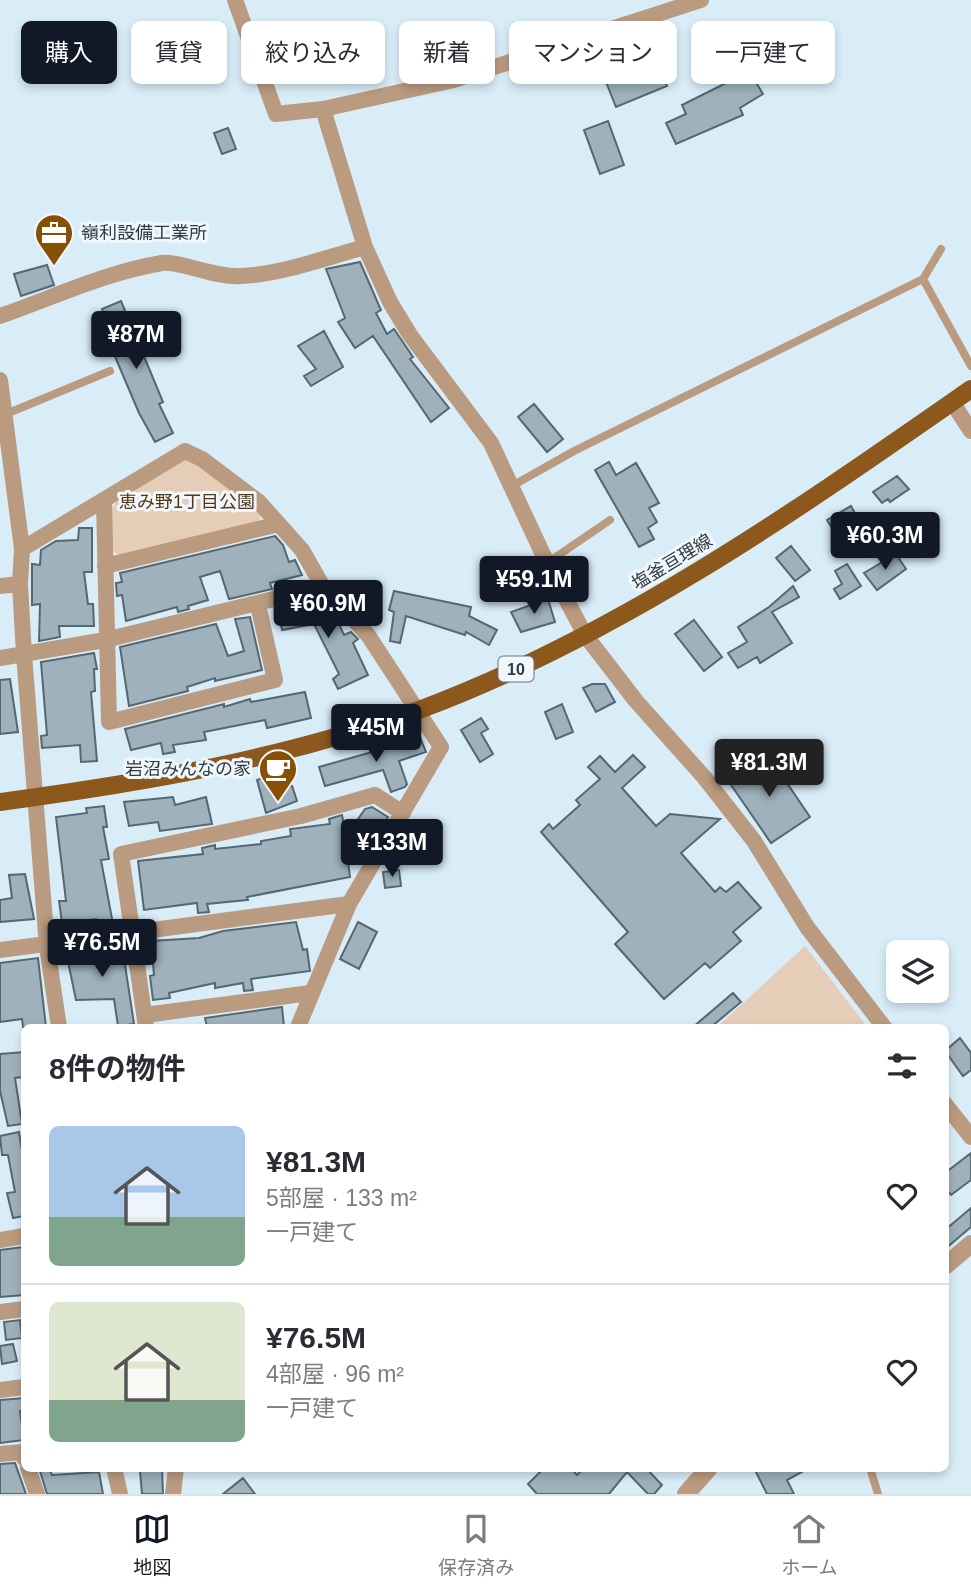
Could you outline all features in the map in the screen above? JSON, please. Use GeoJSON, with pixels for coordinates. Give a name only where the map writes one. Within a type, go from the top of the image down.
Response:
{"type":"FeatureCollection","features":[{"type":"Feature","properties":{"kind":"main road","name":"塩釜亘理線"},"geometry":{"type":"LineString","coordinates":[[0,802],[197,772],[314,743],[419,709],[507,674],[668,590],[777,522],[971,389]]}},
{"type":"Feature","properties":{"kind":"street"},"geometry":{"type":"LineString","coordinates":[[235,0],[276,114],[323,109],[454,80],[701,0]]}},
{"type":"Feature","properties":{"kind":"street"},"geometry":{"type":"LineString","coordinates":[[323,109],[365,247],[397,313],[491,443],[547,563],[585,635],[636,701],[704,777],[737,819],[807,928],[882,1024]]}},
{"type":"Feature","properties":{"kind":"street"},"geometry":{"type":"LineString","coordinates":[[0,317],[135,269],[166,263],[204,273],[239,277],[287,269],[365,247]]}},
{"type":"Feature","properties":{"kind":"street"},"geometry":{"type":"LineString","coordinates":[[0,380],[22,549],[20,584],[24,654],[47,947],[59,1024]]}},
{"type":"Feature","properties":{"kind":"street"},"geometry":{"type":"LineString","coordinates":[[952,402],[971,431]]}},
{"type":"Feature","properties":{"kind":"street"},"geometry":{"type":"LineString","coordinates":[[22,549],[185,451],[202,459],[259,502],[302,550],[323,587],[368,635],[442,747],[349,904],[299,1024]]}},
{"type":"Feature","properties":{"kind":"street"},"geometry":{"type":"LineString","coordinates":[[104,501],[105,640],[109,722],[275,680],[258,605]]}},
{"type":"Feature","properties":{"kind":"street"},"geometry":{"type":"LineString","coordinates":[[104,566],[279,524]]}},
{"type":"Feature","properties":{"kind":"street"},"geometry":{"type":"LineString","coordinates":[[0,586],[20,584]]}},
{"type":"Feature","properties":{"kind":"street"},"geometry":{"type":"LineString","coordinates":[[0,658],[105,640],[258,605],[323,587]]}},
{"type":"Feature","properties":{"kind":"street"},"geometry":{"type":"LineString","coordinates":[[310,993],[145,1021],[121,854],[301,816],[375,795],[403,813]]}},
{"type":"Feature","properties":{"kind":"street"},"geometry":{"type":"LineString","coordinates":[[0,950],[47,947],[349,904]]}},
{"type":"Feature","properties":{"kind":"street"},"geometry":{"type":"LineString","coordinates":[[949,1109],[971,1137]]}},
{"type":"Feature","properties":{"kind":"street"},"geometry":{"type":"LineString","coordinates":[[0,1239],[21,1236]]}},
{"type":"Feature","properties":{"kind":"street"},"geometry":{"type":"LineString","coordinates":[[949,1263],[971,1244]]}},
{"type":"Feature","properties":{"kind":"street"},"geometry":{"type":"LineString","coordinates":[[0,1312],[21,1309]]}},
{"type":"Feature","properties":{"kind":"street"},"geometry":{"type":"LineString","coordinates":[[0,1390],[21,1387]]}},
{"type":"Feature","properties":{"kind":"street"},"geometry":{"type":"LineString","coordinates":[[0,1454],[21,1452]]}},
{"type":"Feature","properties":{"kind":"street"},"geometry":{"type":"LineString","coordinates":[[29,1472],[37,1494]]}},
{"type":"Feature","properties":{"kind":"street"},"geometry":{"type":"LineString","coordinates":[[115,1472],[120,1494]]}},
{"type":"Feature","properties":{"kind":"street"},"geometry":{"type":"LineString","coordinates":[[173,1494],[176,1472]]}},
{"type":"Feature","properties":{"kind":"lane"},"geometry":{"type":"LineString","coordinates":[[512,486],[575,451],[923,279],[941,249]]}},
{"type":"Feature","properties":{"kind":"lane"},"geometry":{"type":"LineString","coordinates":[[923,279],[971,366]]}},
{"type":"Feature","properties":{"kind":"lane"},"geometry":{"type":"LineString","coordinates":[[4,411],[110,370]]}},
{"type":"Feature","properties":{"kind":"lane"},"geometry":{"type":"LineString","coordinates":[[547,563],[610,520]]}},
{"type":"Feature","properties":{"kind":"lane"},"geometry":{"type":"LineString","coordinates":[[871,1472],[878,1494]]}},
{"type":"Feature","properties":{"kind":"green space","name":"恵み野1丁目公園"},"geometry":{"type":"Polygon","coordinates":[[[187,459],[222,481],[261,514],[259,521],[120,557],[110,548],[111,511],[116,501],[187,459]]]}},
{"type":"Feature","properties":{"kind":"green space"},"geometry":{"type":"Polygon","coordinates":[[[805,946],[865,1024],[720,1024],[805,946]]]}},
{"type":"Feature","properties":{"kind":"building"},"geometry":{"type":"Polygon","coordinates":[[[607,84],[666,84],[667,86],[616,107],[607,84]]]}},
{"type":"Feature","properties":{"kind":"building"},"geometry":{"type":"Polygon","coordinates":[[[724,84],[757,84],[763,94],[740,108],[743,115],[676,144],[666,123],[686,114],[682,105],[724,84]]]}},
{"type":"Feature","properties":{"kind":"building"},"geometry":{"type":"Polygon","coordinates":[[[608,121],[624,165],[600,174],[584,130],[608,121]]]}},
{"type":"Feature","properties":{"kind":"building"},"geometry":{"type":"Polygon","coordinates":[[[228,128],[236,149],[222,154],[214,133],[228,128]]]}},
{"type":"Feature","properties":{"kind":"building"},"geometry":{"type":"Polygon","coordinates":[[[360,262],[381,310],[376,313],[387,334],[394,329],[413,357],[410,359],[449,408],[431,422],[373,336],[355,348],[338,322],[345,318],[326,269],[360,262]]]}},
{"type":"Feature","properties":{"kind":"building"},"geometry":{"type":"Polygon","coordinates":[[[47,265],[54,285],[21,296],[14,274],[47,265]]]}},
{"type":"Feature","properties":{"kind":"building"},"geometry":{"type":"Polygon","coordinates":[[[121,301],[163,402],[159,404],[173,433],[155,442],[139,413],[105,333],[111,331],[102,309],[121,301]]]}},
{"type":"Feature","properties":{"kind":"building"},"geometry":{"type":"Polygon","coordinates":[[[324,331],[343,367],[311,386],[304,376],[316,369],[298,346],[324,331]]]}},
{"type":"Feature","properties":{"kind":"building"},"geometry":{"type":"Polygon","coordinates":[[[534,404],[563,439],[547,452],[518,417],[534,404]]]}},
{"type":"Feature","properties":{"kind":"building"},"geometry":{"type":"Polygon","coordinates":[[[609,462],[616,475],[636,463],[659,503],[649,508],[657,522],[648,528],[654,539],[639,547],[595,470],[609,462]]]}},
{"type":"Feature","properties":{"kind":"building"},"geometry":{"type":"Polygon","coordinates":[[[897,476],[909,489],[890,502],[888,499],[882,503],[873,492],[897,476]]]}},
{"type":"Feature","properties":{"kind":"building"},"geometry":{"type":"Polygon","coordinates":[[[851,506],[857,517],[834,531],[827,520],[851,506]]]}},
{"type":"Feature","properties":{"kind":"building"},"geometry":{"type":"Polygon","coordinates":[[[909,516],[933,546],[921,554],[899,525],[909,516]]]}},
{"type":"Feature","properties":{"kind":"building"},"geometry":{"type":"Polygon","coordinates":[[[79,528],[92,528],[92,572],[84,572],[88,604],[93,604],[94,626],[59,626],[60,637],[39,641],[40,604],[32,605],[32,564],[40,565],[41,550],[56,541],[78,540],[79,528]]]}},
{"type":"Feature","properties":{"kind":"building"},"geometry":{"type":"Polygon","coordinates":[[[275,536],[283,545],[289,562],[295,560],[302,575],[270,583],[272,589],[229,599],[220,571],[200,577],[208,600],[178,612],[177,607],[126,621],[122,595],[117,596],[116,583],[122,582],[120,573],[275,536]]]}},
{"type":"Feature","properties":{"kind":"building"},"geometry":{"type":"Polygon","coordinates":[[[791,546],[810,570],[795,581],[776,558],[791,546]]]}},
{"type":"Feature","properties":{"kind":"building"},"geometry":{"type":"Polygon","coordinates":[[[896,554],[906,569],[877,590],[864,573],[896,554]]]}},
{"type":"Feature","properties":{"kind":"building"},"geometry":{"type":"Polygon","coordinates":[[[847,564],[861,586],[840,599],[834,589],[842,584],[835,571],[847,564]]]}},
{"type":"Feature","properties":{"kind":"building"},"geometry":{"type":"Polygon","coordinates":[[[793,586],[799,597],[772,612],[792,643],[760,663],[757,657],[738,668],[728,653],[747,642],[738,627],[769,607],[793,586]]]}},
{"type":"Feature","properties":{"kind":"building"},"geometry":{"type":"Polygon","coordinates":[[[394,591],[471,607],[469,616],[497,630],[489,645],[466,632],[465,635],[406,616],[400,643],[390,641],[394,612],[389,610],[394,591]]]}},
{"type":"Feature","properties":{"kind":"building"},"geometry":{"type":"Polygon","coordinates":[[[548,599],[555,622],[521,632],[511,612],[548,599]]]}},
{"type":"Feature","properties":{"kind":"building"},"geometry":{"type":"Polygon","coordinates":[[[323,602],[330,610],[335,626],[339,624],[344,635],[351,632],[358,639],[353,643],[368,675],[338,689],[333,679],[339,674],[314,624],[282,630],[278,609],[295,605],[296,610],[323,602]]]}},
{"type":"Feature","properties":{"kind":"building"},"geometry":{"type":"Polygon","coordinates":[[[250,617],[262,670],[215,681],[215,678],[187,687],[188,691],[129,706],[120,647],[216,624],[228,656],[244,651],[235,619],[250,617]]]}},
{"type":"Feature","properties":{"kind":"building"},"geometry":{"type":"Polygon","coordinates":[[[694,620],[722,657],[704,671],[675,634],[694,620]]]}},
{"type":"Feature","properties":{"kind":"building"},"geometry":{"type":"Polygon","coordinates":[[[94,653],[97,669],[94,669],[95,691],[91,692],[97,761],[81,762],[80,745],[42,748],[41,736],[47,735],[41,662],[94,653]]]}},
{"type":"Feature","properties":{"kind":"building"},"geometry":{"type":"Polygon","coordinates":[[[10,679],[18,732],[0,734],[0,680],[10,679]]]}},
{"type":"Feature","properties":{"kind":"building"},"geometry":{"type":"Polygon","coordinates":[[[592,684],[605,684],[615,702],[596,712],[583,688],[592,684]]]}},
{"type":"Feature","properties":{"kind":"building"},"geometry":{"type":"Polygon","coordinates":[[[305,692],[311,718],[267,728],[265,720],[204,732],[206,740],[173,745],[175,752],[163,754],[161,743],[131,750],[125,729],[224,704],[224,707],[250,699],[251,702],[305,692]]]}},
{"type":"Feature","properties":{"kind":"building"},"geometry":{"type":"Polygon","coordinates":[[[562,704],[573,732],[556,739],[545,712],[562,704]]]}},
{"type":"Feature","properties":{"kind":"building"},"geometry":{"type":"Polygon","coordinates":[[[481,718],[488,729],[481,733],[493,754],[480,762],[461,730],[481,718]]]}},
{"type":"Feature","properties":{"kind":"building"},"geometry":{"type":"Polygon","coordinates":[[[419,735],[426,752],[399,761],[407,784],[405,787],[391,792],[383,770],[325,786],[319,767],[419,735]]]}},
{"type":"Feature","properties":{"kind":"building"},"geometry":{"type":"Polygon","coordinates":[[[633,755],[645,767],[622,788],[656,826],[670,814],[720,819],[681,853],[715,892],[720,887],[726,892],[738,882],[761,908],[733,932],[741,941],[710,968],[705,963],[664,999],[615,944],[628,932],[541,832],[549,824],[553,829],[580,805],[576,800],[600,779],[588,767],[600,756],[615,772],[633,755]]]}},
{"type":"Feature","properties":{"kind":"building"},"geometry":{"type":"Polygon","coordinates":[[[768,755],[810,817],[771,843],[729,782],[768,755]]]}},
{"type":"Feature","properties":{"kind":"building"},"geometry":{"type":"Polygon","coordinates":[[[267,776],[271,790],[292,786],[297,801],[266,813],[257,780],[267,776]]]}},
{"type":"Feature","properties":{"kind":"building"},"geometry":{"type":"Polygon","coordinates":[[[173,797],[175,805],[206,797],[212,824],[160,831],[158,822],[129,826],[124,802],[173,797]]]}},
{"type":"Feature","properties":{"kind":"building"},"geometry":{"type":"Polygon","coordinates":[[[104,806],[107,827],[103,827],[109,859],[101,860],[113,924],[97,927],[96,919],[62,923],[59,901],[66,901],[56,817],[87,813],[86,808],[104,806]]]}},
{"type":"Feature","properties":{"kind":"building"},"geometry":{"type":"Polygon","coordinates":[[[372,807],[388,817],[364,857],[346,847],[350,877],[247,897],[248,900],[207,904],[209,912],[198,913],[197,903],[144,910],[138,861],[203,854],[202,848],[215,845],[215,849],[261,844],[261,841],[291,836],[290,829],[330,824],[329,819],[342,815],[346,836],[365,809],[372,807]]]}},
{"type":"Feature","properties":{"kind":"building"},"geometry":{"type":"Polygon","coordinates":[[[399,870],[401,886],[385,888],[383,872],[399,870]]]}},
{"type":"Feature","properties":{"kind":"building"},"geometry":{"type":"Polygon","coordinates":[[[25,874],[34,919],[0,922],[0,900],[12,898],[9,875],[25,874]]]}},
{"type":"Feature","properties":{"kind":"building"},"geometry":{"type":"Polygon","coordinates":[[[296,922],[303,950],[307,949],[310,971],[251,979],[253,990],[244,991],[243,983],[215,988],[215,983],[169,993],[170,998],[153,1000],[150,976],[154,975],[151,941],[199,938],[223,931],[296,922]]]}},
{"type":"Feature","properties":{"kind":"building"},"geometry":{"type":"Polygon","coordinates":[[[358,922],[377,932],[359,969],[340,959],[358,922]]]}},
{"type":"Feature","properties":{"kind":"building"},"geometry":{"type":"Polygon","coordinates":[[[122,945],[134,1024],[118,1024],[114,999],[76,1000],[66,952],[122,945]]]}},
{"type":"Feature","properties":{"kind":"building"},"geometry":{"type":"Polygon","coordinates":[[[38,958],[46,1024],[23,1024],[22,1019],[0,1022],[0,963],[38,958]]]}},
{"type":"Feature","properties":{"kind":"building"},"geometry":{"type":"Polygon","coordinates":[[[733,993],[741,1002],[715,1024],[697,1024],[733,993]]]}},
{"type":"Feature","properties":{"kind":"building"},"geometry":{"type":"Polygon","coordinates":[[[282,1007],[284,1024],[206,1024],[205,1018],[282,1007]]]}},
{"type":"Feature","properties":{"kind":"building"},"geometry":{"type":"Polygon","coordinates":[[[960,1038],[971,1053],[971,1070],[963,1076],[949,1057],[949,1048],[960,1038]]]}},
{"type":"Feature","properties":{"kind":"building"},"geometry":{"type":"Polygon","coordinates":[[[21,1052],[21,1077],[15,1078],[21,1124],[8,1126],[0,1091],[0,1054],[21,1052]]]}},
{"type":"Feature","properties":{"kind":"building"},"geometry":{"type":"Polygon","coordinates":[[[19,1132],[21,1217],[13,1218],[7,1193],[15,1192],[8,1155],[2,1155],[0,1136],[19,1132]]]}},
{"type":"Feature","properties":{"kind":"building"},"geometry":{"type":"Polygon","coordinates":[[[971,1153],[971,1180],[951,1195],[949,1170],[971,1153]]]}},
{"type":"Feature","properties":{"kind":"building"},"geometry":{"type":"Polygon","coordinates":[[[971,1208],[971,1227],[949,1246],[949,1227],[971,1208]]]}},
{"type":"Feature","properties":{"kind":"building"},"geometry":{"type":"Polygon","coordinates":[[[21,1247],[21,1295],[0,1297],[0,1250],[21,1247]]]}},
{"type":"Feature","properties":{"kind":"building"},"geometry":{"type":"Polygon","coordinates":[[[20,1320],[21,1338],[6,1340],[4,1322],[20,1320]]]}},
{"type":"Feature","properties":{"kind":"building"},"geometry":{"type":"Polygon","coordinates":[[[13,1344],[17,1361],[2,1364],[0,1346],[13,1344]]]}},
{"type":"Feature","properties":{"kind":"building"},"geometry":{"type":"Polygon","coordinates":[[[21,1398],[21,1440],[0,1443],[0,1400],[21,1398]]]}},
{"type":"Feature","properties":{"kind":"building"},"geometry":{"type":"Polygon","coordinates":[[[15,1463],[26,1494],[0,1494],[0,1464],[15,1463]]]}},
{"type":"Feature","properties":{"kind":"building"},"geometry":{"type":"Polygon","coordinates":[[[40,1472],[51,1472],[52,1475],[99,1472],[103,1494],[47,1494],[40,1472]]]}},
{"type":"Feature","properties":{"kind":"building"},"geometry":{"type":"Polygon","coordinates":[[[140,1472],[162,1472],[163,1494],[142,1494],[140,1472]]]}},
{"type":"Feature","properties":{"kind":"building"},"geometry":{"type":"Polygon","coordinates":[[[540,1472],[574,1472],[577,1475],[580,1472],[627,1472],[609,1494],[537,1494],[528,1484],[540,1472]]]}},
{"type":"Feature","properties":{"kind":"building"},"geometry":{"type":"Polygon","coordinates":[[[627,1472],[650,1472],[662,1485],[654,1494],[648,1494],[627,1472]]]}},
{"type":"Feature","properties":{"kind":"building"},"geometry":{"type":"Polygon","coordinates":[[[756,1472],[802,1472],[787,1480],[794,1494],[767,1494],[756,1472]]]}},
{"type":"Feature","properties":{"kind":"building"},"geometry":{"type":"Polygon","coordinates":[[[243,1478],[255,1494],[223,1494],[243,1478]]]}},
{"type":"Feature","properties":{"kind":"place","name":"嶺利設備工業所"},"geometry":{"type":"Point","coordinates":[54,267]}},
{"type":"Feature","properties":{"kind":"place","name":"岩沼みんなの家"},"geometry":{"type":"Point","coordinates":[278,803]}}]}
